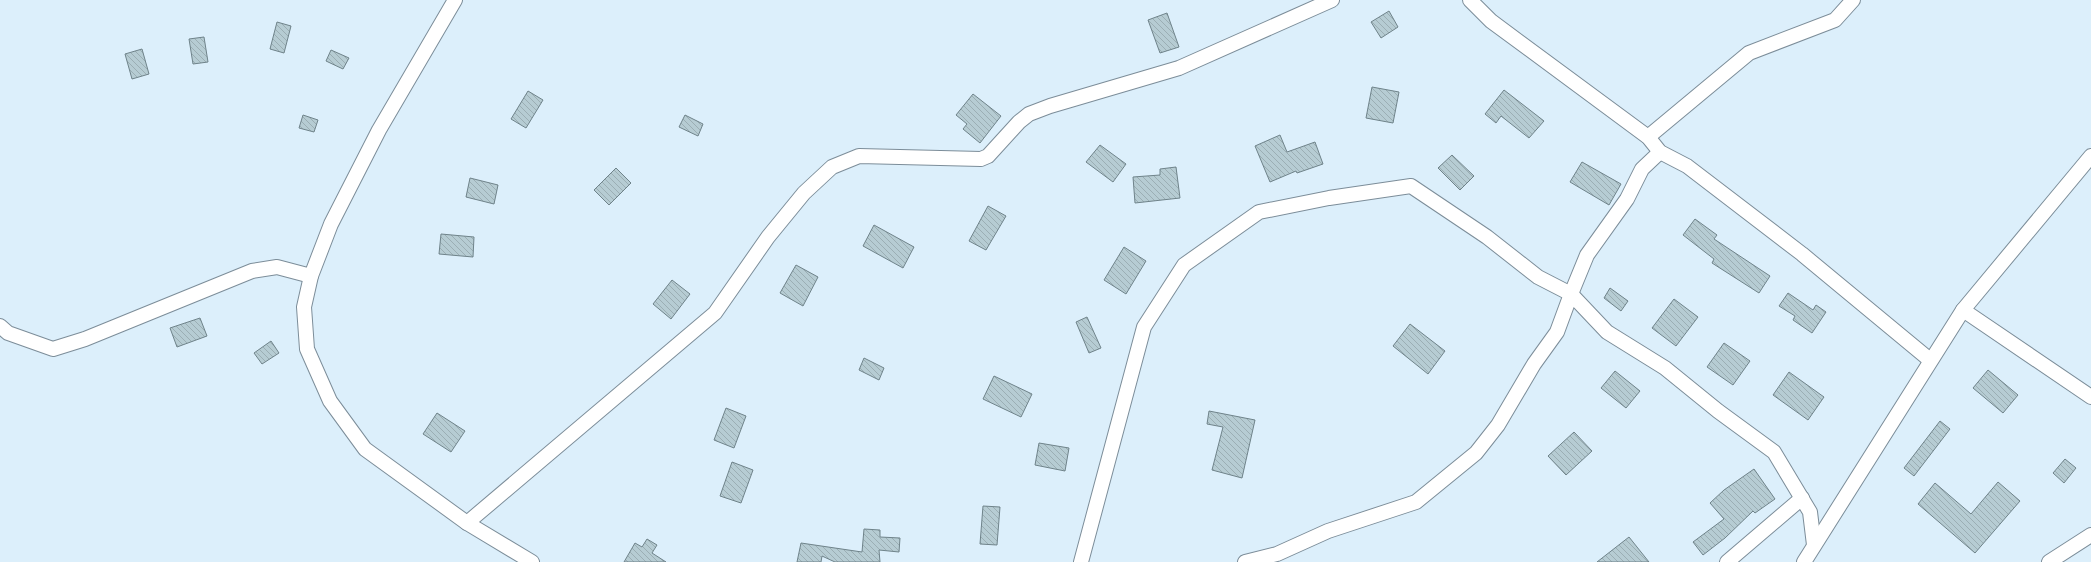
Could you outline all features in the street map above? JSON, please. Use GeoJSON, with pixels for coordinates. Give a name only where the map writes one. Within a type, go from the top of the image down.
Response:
{"type":"FeatureCollection","features":[{"type":"Feature","properties":{"kind":"street"},"geometry":{"type":"LineString","coordinates":[[455,0],[380,130],[331,224],[311,276],[304,307],[307,349],[330,401],[365,449],[467,523],[532,562]]}},
{"type":"Feature","properties":{"kind":"street"},"geometry":{"type":"LineString","coordinates":[[467,523],[715,313],[768,237],[804,193],[832,167],[858,156],[981,159],[988,156],[1019,122],[1030,114],[1050,106],[1179,68],[1332,0]]}},
{"type":"Feature","properties":{"kind":"street"},"geometry":{"type":"LineString","coordinates":[[1470,0],[1491,21],[1648,137],[1660,152],[1687,166],[1802,254],[1930,360]]}},
{"type":"Feature","properties":{"kind":"street"},"geometry":{"type":"LineString","coordinates":[[1648,137],[1749,53],[1835,20],[1853,0]]}},
{"type":"Feature","properties":{"kind":"street"},"geometry":{"type":"LineString","coordinates":[[1245,562],[1277,554],[1328,531],[1416,502],[1476,453],[1498,425],[1534,364],[1557,332],[1587,256],[1628,199],[1642,169],[1660,152]]}},
{"type":"Feature","properties":{"kind":"street"},"geometry":{"type":"LineString","coordinates":[[1804,562],[1930,360],[1963,310],[2091,156]]}},
{"type":"Feature","properties":{"kind":"street"},"geometry":{"type":"LineString","coordinates":[[1081,562],[1144,326],[1184,265],[1259,212],[1328,198],[1411,186],[1487,237],[1538,277],[1571,294],[1607,332],[1665,368],[1774,452],[1810,512],[1814,545]]}},
{"type":"Feature","properties":{"kind":"street"},"geometry":{"type":"LineString","coordinates":[[3,333],[53,348],[85,339],[252,271],[277,267],[311,276]]}},
{"type":"Feature","properties":{"kind":"street"},"geometry":{"type":"LineString","coordinates":[[1963,310],[2091,397]]}},
{"type":"Feature","properties":{"kind":"street"},"geometry":{"type":"LineString","coordinates":[[1727,562],[1802,498]]}},
{"type":"Feature","properties":{"kind":"street"},"geometry":{"type":"LineString","coordinates":[[2048,562],[2091,535]]}},
{"type":"Feature","properties":{"kind":"building"},"geometry":{"type":"Polygon","coordinates":[[[1389,11],[1398,27],[1381,38],[1371,22],[1389,11]]]}},
{"type":"Feature","properties":{"kind":"building"},"geometry":{"type":"Polygon","coordinates":[[[1167,13],[1179,47],[1160,53],[1148,20],[1167,13]]]}},
{"type":"Feature","properties":{"kind":"building"},"geometry":{"type":"Polygon","coordinates":[[[277,22],[291,26],[284,53],[270,49],[277,22]]]}},
{"type":"Feature","properties":{"kind":"building"},"geometry":{"type":"Polygon","coordinates":[[[204,37],[208,62],[193,64],[189,39],[204,37]]]}},
{"type":"Feature","properties":{"kind":"building"},"geometry":{"type":"Polygon","coordinates":[[[142,49],[149,74],[132,79],[125,54],[142,49]]]}},
{"type":"Feature","properties":{"kind":"building"},"geometry":{"type":"Polygon","coordinates":[[[331,50],[349,58],[343,69],[326,61],[331,50]]]}},
{"type":"Feature","properties":{"kind":"building"},"geometry":{"type":"Polygon","coordinates":[[[1372,87],[1399,92],[1393,123],[1366,118],[1372,87]]]}},
{"type":"Feature","properties":{"kind":"building"},"geometry":{"type":"Polygon","coordinates":[[[1504,90],[1544,121],[1529,138],[1501,116],[1496,123],[1485,114],[1504,90]]]}},
{"type":"Feature","properties":{"kind":"building"},"geometry":{"type":"Polygon","coordinates":[[[528,91],[543,100],[526,128],[511,119],[528,91]]]}},
{"type":"Feature","properties":{"kind":"building"},"geometry":{"type":"Polygon","coordinates":[[[973,94],[1001,116],[980,143],[963,129],[967,124],[956,115],[973,94]]]}},
{"type":"Feature","properties":{"kind":"building"},"geometry":{"type":"Polygon","coordinates":[[[303,115],[318,120],[314,132],[299,128],[303,115]]]}},
{"type":"Feature","properties":{"kind":"building"},"geometry":{"type":"Polygon","coordinates":[[[685,115],[703,124],[698,136],[679,127],[685,115]]]}},
{"type":"Feature","properties":{"kind":"building"},"geometry":{"type":"Polygon","coordinates":[[[1280,135],[1287,152],[1315,142],[1323,164],[1297,173],[1296,171],[1270,182],[1255,146],[1280,135]]]}},
{"type":"Feature","properties":{"kind":"building"},"geometry":{"type":"Polygon","coordinates":[[[1100,145],[1126,164],[1113,182],[1086,162],[1100,145]]]}},
{"type":"Feature","properties":{"kind":"building"},"geometry":{"type":"Polygon","coordinates":[[[1452,155],[1474,176],[1460,190],[1438,168],[1452,155]]]}},
{"type":"Feature","properties":{"kind":"building"},"geometry":{"type":"Polygon","coordinates":[[[1582,162],[1621,184],[1609,205],[1570,182],[1582,162]]]}},
{"type":"Feature","properties":{"kind":"building"},"geometry":{"type":"Polygon","coordinates":[[[1176,167],[1180,198],[1135,203],[1133,177],[1160,175],[1160,169],[1176,167]]]}},
{"type":"Feature","properties":{"kind":"building"},"geometry":{"type":"Polygon","coordinates":[[[616,168],[631,183],[609,205],[594,190],[616,168]]]}},
{"type":"Feature","properties":{"kind":"building"},"geometry":{"type":"Polygon","coordinates":[[[470,178],[498,185],[494,204],[466,197],[470,178]]]}},
{"type":"Feature","properties":{"kind":"building"},"geometry":{"type":"Polygon","coordinates":[[[988,206],[1006,216],[986,250],[969,241],[988,206]]]}},
{"type":"Feature","properties":{"kind":"building"},"geometry":{"type":"Polygon","coordinates":[[[1695,219],[1717,235],[1714,239],[1770,276],[1759,293],[1712,263],[1714,259],[1683,235],[1695,219]]]}},
{"type":"Feature","properties":{"kind":"building"},"geometry":{"type":"Polygon","coordinates":[[[874,225],[914,247],[903,268],[863,246],[874,225]]]}},
{"type":"Feature","properties":{"kind":"building"},"geometry":{"type":"Polygon","coordinates":[[[441,234],[474,237],[473,257],[439,254],[441,234]]]}},
{"type":"Feature","properties":{"kind":"building"},"geometry":{"type":"Polygon","coordinates":[[[1124,247],[1146,261],[1126,294],[1104,280],[1124,247]]]}},
{"type":"Feature","properties":{"kind":"building"},"geometry":{"type":"Polygon","coordinates":[[[796,265],[818,277],[803,306],[780,293],[796,265]]]}},
{"type":"Feature","properties":{"kind":"building"},"geometry":{"type":"Polygon","coordinates":[[[672,280],[690,294],[671,319],[653,304],[672,280]]]}},
{"type":"Feature","properties":{"kind":"building"},"geometry":{"type":"Polygon","coordinates":[[[1610,288],[1628,301],[1621,311],[1604,298],[1610,288]]]}},
{"type":"Feature","properties":{"kind":"building"},"geometry":{"type":"Polygon","coordinates":[[[1788,293],[1813,310],[1816,305],[1826,312],[1812,333],[1793,320],[1795,316],[1779,306],[1788,293]]]}},
{"type":"Feature","properties":{"kind":"building"},"geometry":{"type":"Polygon","coordinates":[[[1674,299],[1698,317],[1676,346],[1652,328],[1674,299]]]}},
{"type":"Feature","properties":{"kind":"building"},"geometry":{"type":"Polygon","coordinates":[[[1087,317],[1101,348],[1089,353],[1076,322],[1087,317]]]}},
{"type":"Feature","properties":{"kind":"building"},"geometry":{"type":"Polygon","coordinates":[[[200,318],[207,336],[177,347],[170,328],[200,318]]]}},
{"type":"Feature","properties":{"kind":"building"},"geometry":{"type":"Polygon","coordinates":[[[1410,324],[1445,351],[1428,374],[1393,346],[1410,324]]]}},
{"type":"Feature","properties":{"kind":"building"},"geometry":{"type":"Polygon","coordinates":[[[271,341],[279,353],[262,364],[254,353],[271,341]]]}},
{"type":"Feature","properties":{"kind":"building"},"geometry":{"type":"Polygon","coordinates":[[[1724,343],[1750,361],[1733,385],[1707,367],[1724,343]]]}},
{"type":"Feature","properties":{"kind":"building"},"geometry":{"type":"Polygon","coordinates":[[[864,358],[884,368],[879,380],[859,370],[864,358]]]}},
{"type":"Feature","properties":{"kind":"building"},"geometry":{"type":"Polygon","coordinates":[[[1988,370],[2018,395],[2003,413],[1973,388],[1988,370]]]}},
{"type":"Feature","properties":{"kind":"building"},"geometry":{"type":"Polygon","coordinates":[[[1615,371],[1640,391],[1626,408],[1601,388],[1615,371]]]}},
{"type":"Feature","properties":{"kind":"building"},"geometry":{"type":"Polygon","coordinates":[[[1789,372],[1824,397],[1808,420],[1773,395],[1789,372]]]}},
{"type":"Feature","properties":{"kind":"building"},"geometry":{"type":"Polygon","coordinates":[[[994,376],[1032,394],[1021,417],[983,399],[994,376]]]}},
{"type":"Feature","properties":{"kind":"building"},"geometry":{"type":"Polygon","coordinates":[[[726,408],[746,416],[734,448],[714,440],[726,408]]]}},
{"type":"Feature","properties":{"kind":"building"},"geometry":{"type":"Polygon","coordinates":[[[1209,411],[1255,420],[1242,478],[1212,470],[1223,427],[1207,424],[1209,411]]]}},
{"type":"Feature","properties":{"kind":"building"},"geometry":{"type":"Polygon","coordinates":[[[437,413],[465,431],[451,452],[423,434],[437,413]]]}},
{"type":"Feature","properties":{"kind":"building"},"geometry":{"type":"Polygon","coordinates":[[[1940,421],[1950,429],[1914,476],[1904,468],[1940,421]]]}},
{"type":"Feature","properties":{"kind":"building"},"geometry":{"type":"Polygon","coordinates":[[[1574,432],[1592,451],[1566,475],[1548,456],[1574,432]]]}},
{"type":"Feature","properties":{"kind":"building"},"geometry":{"type":"Polygon","coordinates":[[[1039,443],[1069,448],[1065,471],[1035,465],[1039,443]]]}},
{"type":"Feature","properties":{"kind":"building"},"geometry":{"type":"Polygon","coordinates":[[[2065,459],[2076,468],[2064,483],[2053,473],[2065,459]]]}},
{"type":"Feature","properties":{"kind":"building"},"geometry":{"type":"Polygon","coordinates":[[[732,462],[753,470],[741,503],[720,496],[732,462]]]}},
{"type":"Feature","properties":{"kind":"building"},"geometry":{"type":"Polygon","coordinates":[[[1754,469],[1775,499],[1755,513],[1753,511],[1725,538],[1703,555],[1693,542],[1724,519],[1710,503],[1724,490],[1754,469]]]}},
{"type":"Feature","properties":{"kind":"building"},"geometry":{"type":"Polygon","coordinates":[[[1998,482],[2020,501],[1975,553],[1918,504],[1935,483],[1971,514],[1998,482]]]}},
{"type":"Feature","properties":{"kind":"building"},"geometry":{"type":"Polygon","coordinates":[[[983,506],[1000,507],[997,545],[980,544],[983,506]]]}},
{"type":"Feature","properties":{"kind":"building"},"geometry":{"type":"Polygon","coordinates":[[[864,529],[880,530],[880,537],[900,538],[899,552],[879,550],[880,562],[835,562],[822,556],[821,562],[797,562],[801,543],[862,552],[864,529]]]}},
{"type":"Feature","properties":{"kind":"building"},"geometry":{"type":"Polygon","coordinates":[[[1629,537],[1649,562],[1597,562],[1629,537]]]}},
{"type":"Feature","properties":{"kind":"building"},"geometry":{"type":"Polygon","coordinates":[[[647,539],[657,545],[652,553],[666,562],[624,562],[635,543],[642,547],[647,539]]]}}]}
